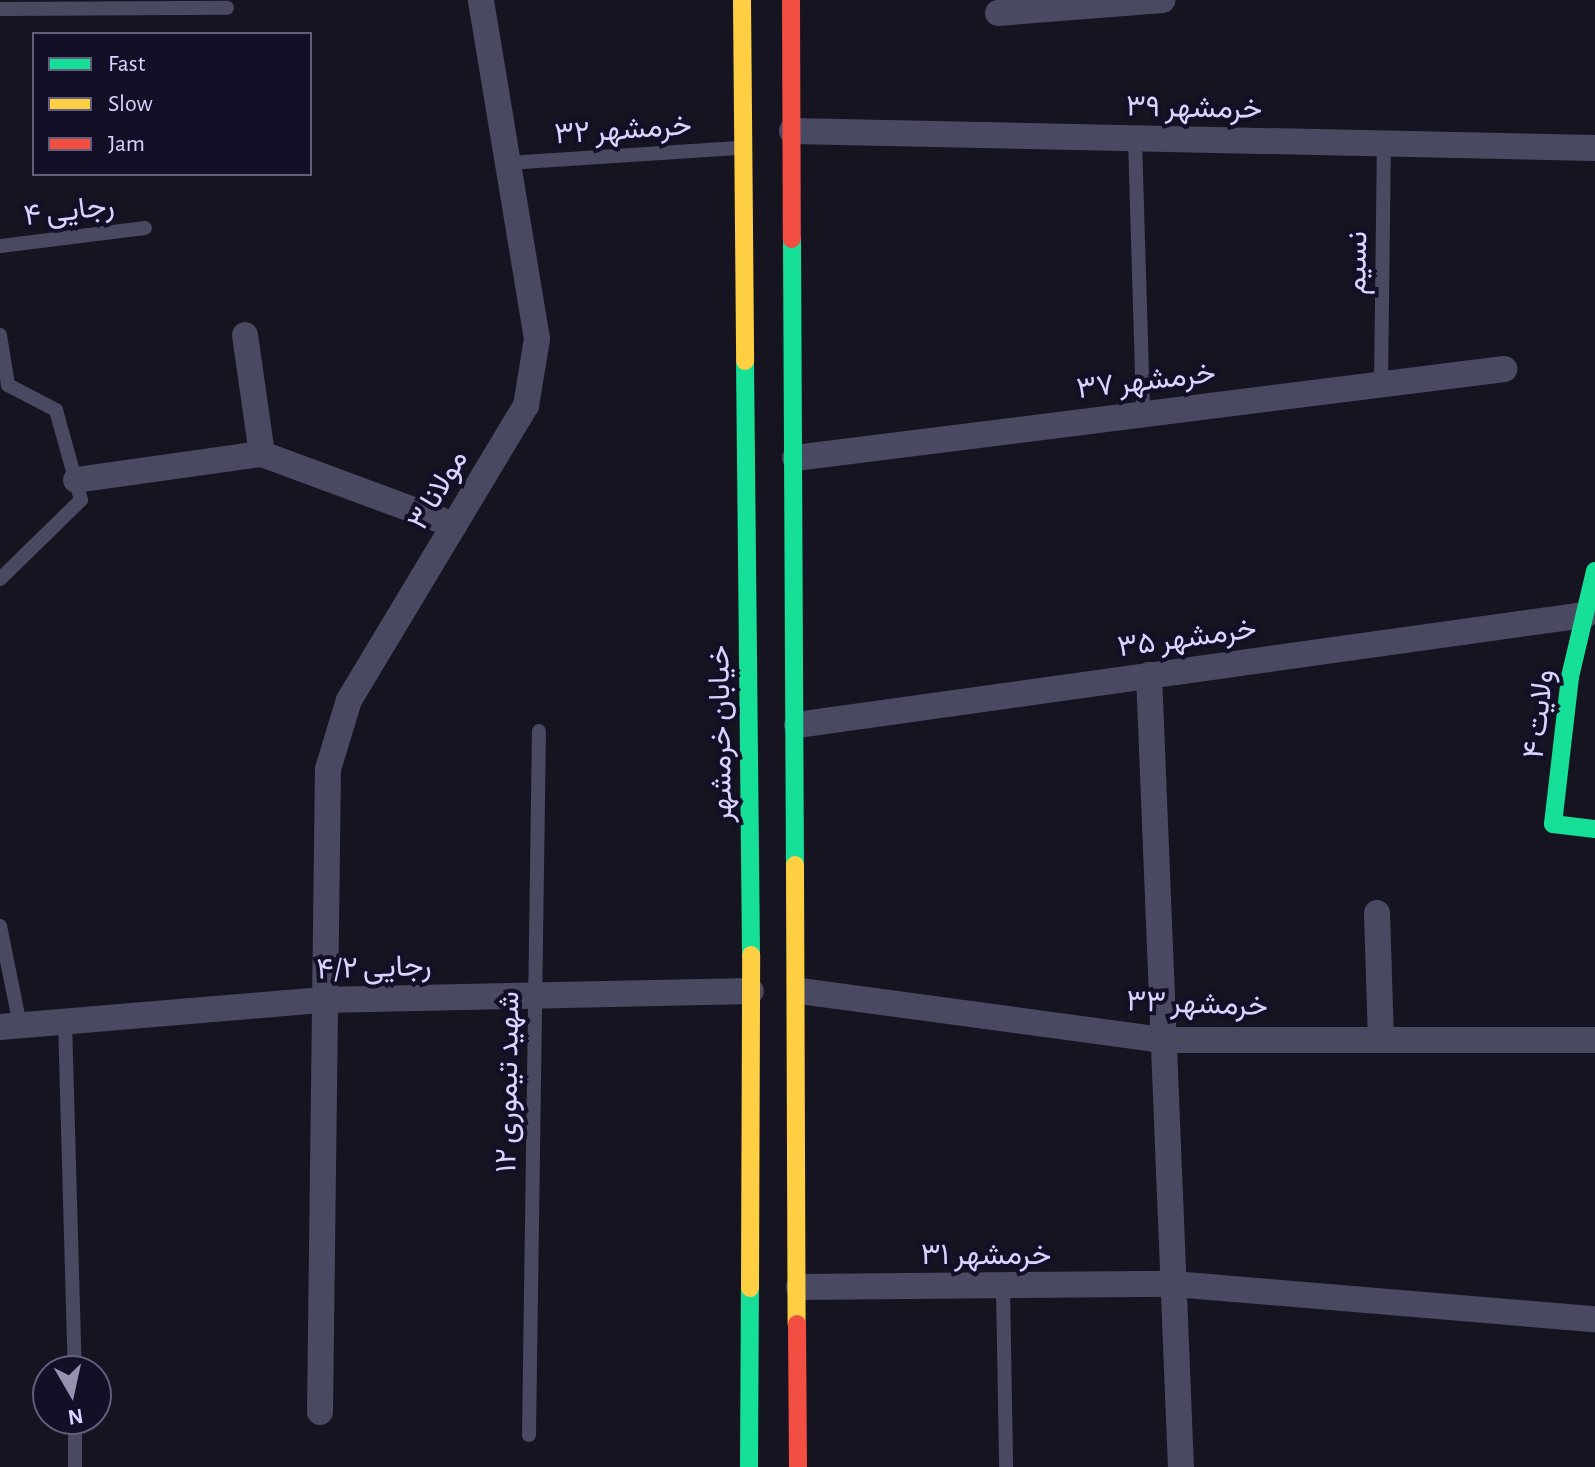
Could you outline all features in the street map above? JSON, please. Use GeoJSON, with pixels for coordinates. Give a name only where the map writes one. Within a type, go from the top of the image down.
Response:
{"type":"FeatureCollection","features":[{"type":"Feature","properties":{"kind":"main road","name":"خیابان خرمشهر"},"geometry":{"type":"LineString","coordinates":[[742,0],[751,991],[749,1467]]}},
{"type":"Feature","properties":{"kind":"main road"},"geometry":{"type":"LineString","coordinates":[[791,0],[800,991],[798,1467]]}},
{"type":"Feature","properties":{"kind":"main road","name":"ولایت ۴"},"geometry":{"type":"LineString","coordinates":[[1595,571],[1570,677],[1553,824],[1595,829]]}},
{"type":"Feature","properties":{"kind":"street","name":"مولانا ۳"},"geometry":{"type":"LineString","coordinates":[[320,1412],[328,769],[349,700],[526,406],[537,339],[481,0]]}},
{"type":"Feature","properties":{"kind":"street"},"geometry":{"type":"LineString","coordinates":[[998,13],[1069,4],[1162,0]]}},
{"type":"Feature","properties":{"kind":"street","name":"خرمشهر ۳۹"},"geometry":{"type":"LineString","coordinates":[[792,131],[1595,148]]}},
{"type":"Feature","properties":{"kind":"street"},"geometry":{"type":"LineString","coordinates":[[245,335],[262,454]]}},
{"type":"Feature","properties":{"kind":"street","name":"خرمشهر ۳۷"},"geometry":{"type":"LineString","coordinates":[[795,458],[1504,369]]}},
{"type":"Feature","properties":{"kind":"street"},"geometry":{"type":"LineString","coordinates":[[76,480],[262,454],[454,525]]}},
{"type":"Feature","properties":{"kind":"street","name":"خرمشهر ۳۵"},"geometry":{"type":"LineString","coordinates":[[797,725],[1585,615]]}},
{"type":"Feature","properties":{"kind":"street"},"geometry":{"type":"LineString","coordinates":[[1149,675],[1181,1467]]}},
{"type":"Feature","properties":{"kind":"street"},"geometry":{"type":"LineString","coordinates":[[1377,913],[1381,1040]]}},
{"type":"Feature","properties":{"kind":"street","name":"رجایی ۴/۲"},"geometry":{"type":"LineString","coordinates":[[10,1026],[323,1000],[751,991]]}},
{"type":"Feature","properties":{"kind":"street","name":"خرمشهر ۳۳"},"geometry":{"type":"LineString","coordinates":[[800,991],[1164,1040],[1595,1040]]}},
{"type":"Feature","properties":{"kind":"street","name":"خرمشهر ۳۱"},"geometry":{"type":"LineString","coordinates":[[799,1287],[1003,1288],[1174,1284],[1595,1319]]}},
{"type":"Feature","properties":{"kind":"lane"},"geometry":{"type":"LineString","coordinates":[[0,9],[227,8]]}},
{"type":"Feature","properties":{"kind":"lane"},"geometry":{"type":"LineString","coordinates":[[1135,139],[1143,413]]}},
{"type":"Feature","properties":{"kind":"lane","name":"نسیم"},"geometry":{"type":"LineString","coordinates":[[1381,384],[1384,143]]}},
{"type":"Feature","properties":{"kind":"lane","name":"خرمشهر ۳۲"},"geometry":{"type":"LineString","coordinates":[[507,163],[743,148]]}},
{"type":"Feature","properties":{"kind":"lane","name":"رجایی ۴"},"geometry":{"type":"LineString","coordinates":[[0,246],[145,228]]}},
{"type":"Feature","properties":{"kind":"lane"},"geometry":{"type":"LineString","coordinates":[[0,335],[8,385],[56,410],[81,500],[0,579]]}},
{"type":"Feature","properties":{"kind":"lane","name":"شهید تیموری ۱۲"},"geometry":{"type":"LineString","coordinates":[[529,1435],[539,731]]}},
{"type":"Feature","properties":{"kind":"lane"},"geometry":{"type":"LineString","coordinates":[[0,926],[10,1026]]}},
{"type":"Feature","properties":{"kind":"lane"},"geometry":{"type":"LineString","coordinates":[[65,1021],[75,1355]]}},
{"type":"Feature","properties":{"kind":"lane"},"geometry":{"type":"LineString","coordinates":[[1003,1288],[1006,1467]]}},
{"type":"Feature","properties":{"kind":"lane"},"geometry":{"type":"LineString","coordinates":[[75,1435],[75,1467]]}},
{"type":"Feature","properties":{"kind":"traffic: fast"},"geometry":{"type":"LineString","coordinates":[[792,239],[795,865]]}},
{"type":"Feature","properties":{"kind":"traffic: fast"},"geometry":{"type":"LineString","coordinates":[[745,361],[751,955]]}},
{"type":"Feature","properties":{"kind":"traffic: fast"},"geometry":{"type":"LineString","coordinates":[[1595,571],[1570,677],[1553,824],[1595,829]]}},
{"type":"Feature","properties":{"kind":"traffic: fast"},"geometry":{"type":"LineString","coordinates":[[749,1467],[750,1288]]}},
{"type":"Feature","properties":{"kind":"traffic: slow"},"geometry":{"type":"LineString","coordinates":[[742,0],[745,361]]}},
{"type":"Feature","properties":{"kind":"traffic: slow"},"geometry":{"type":"LineString","coordinates":[[795,865],[797,1324]]}},
{"type":"Feature","properties":{"kind":"traffic: slow"},"geometry":{"type":"LineString","coordinates":[[750,1288],[751,955]]}},
{"type":"Feature","properties":{"kind":"traffic: jam"},"geometry":{"type":"LineString","coordinates":[[791,0],[792,239]]}},
{"type":"Feature","properties":{"kind":"traffic: jam"},"geometry":{"type":"LineString","coordinates":[[797,1324],[798,1467]]}}]}
